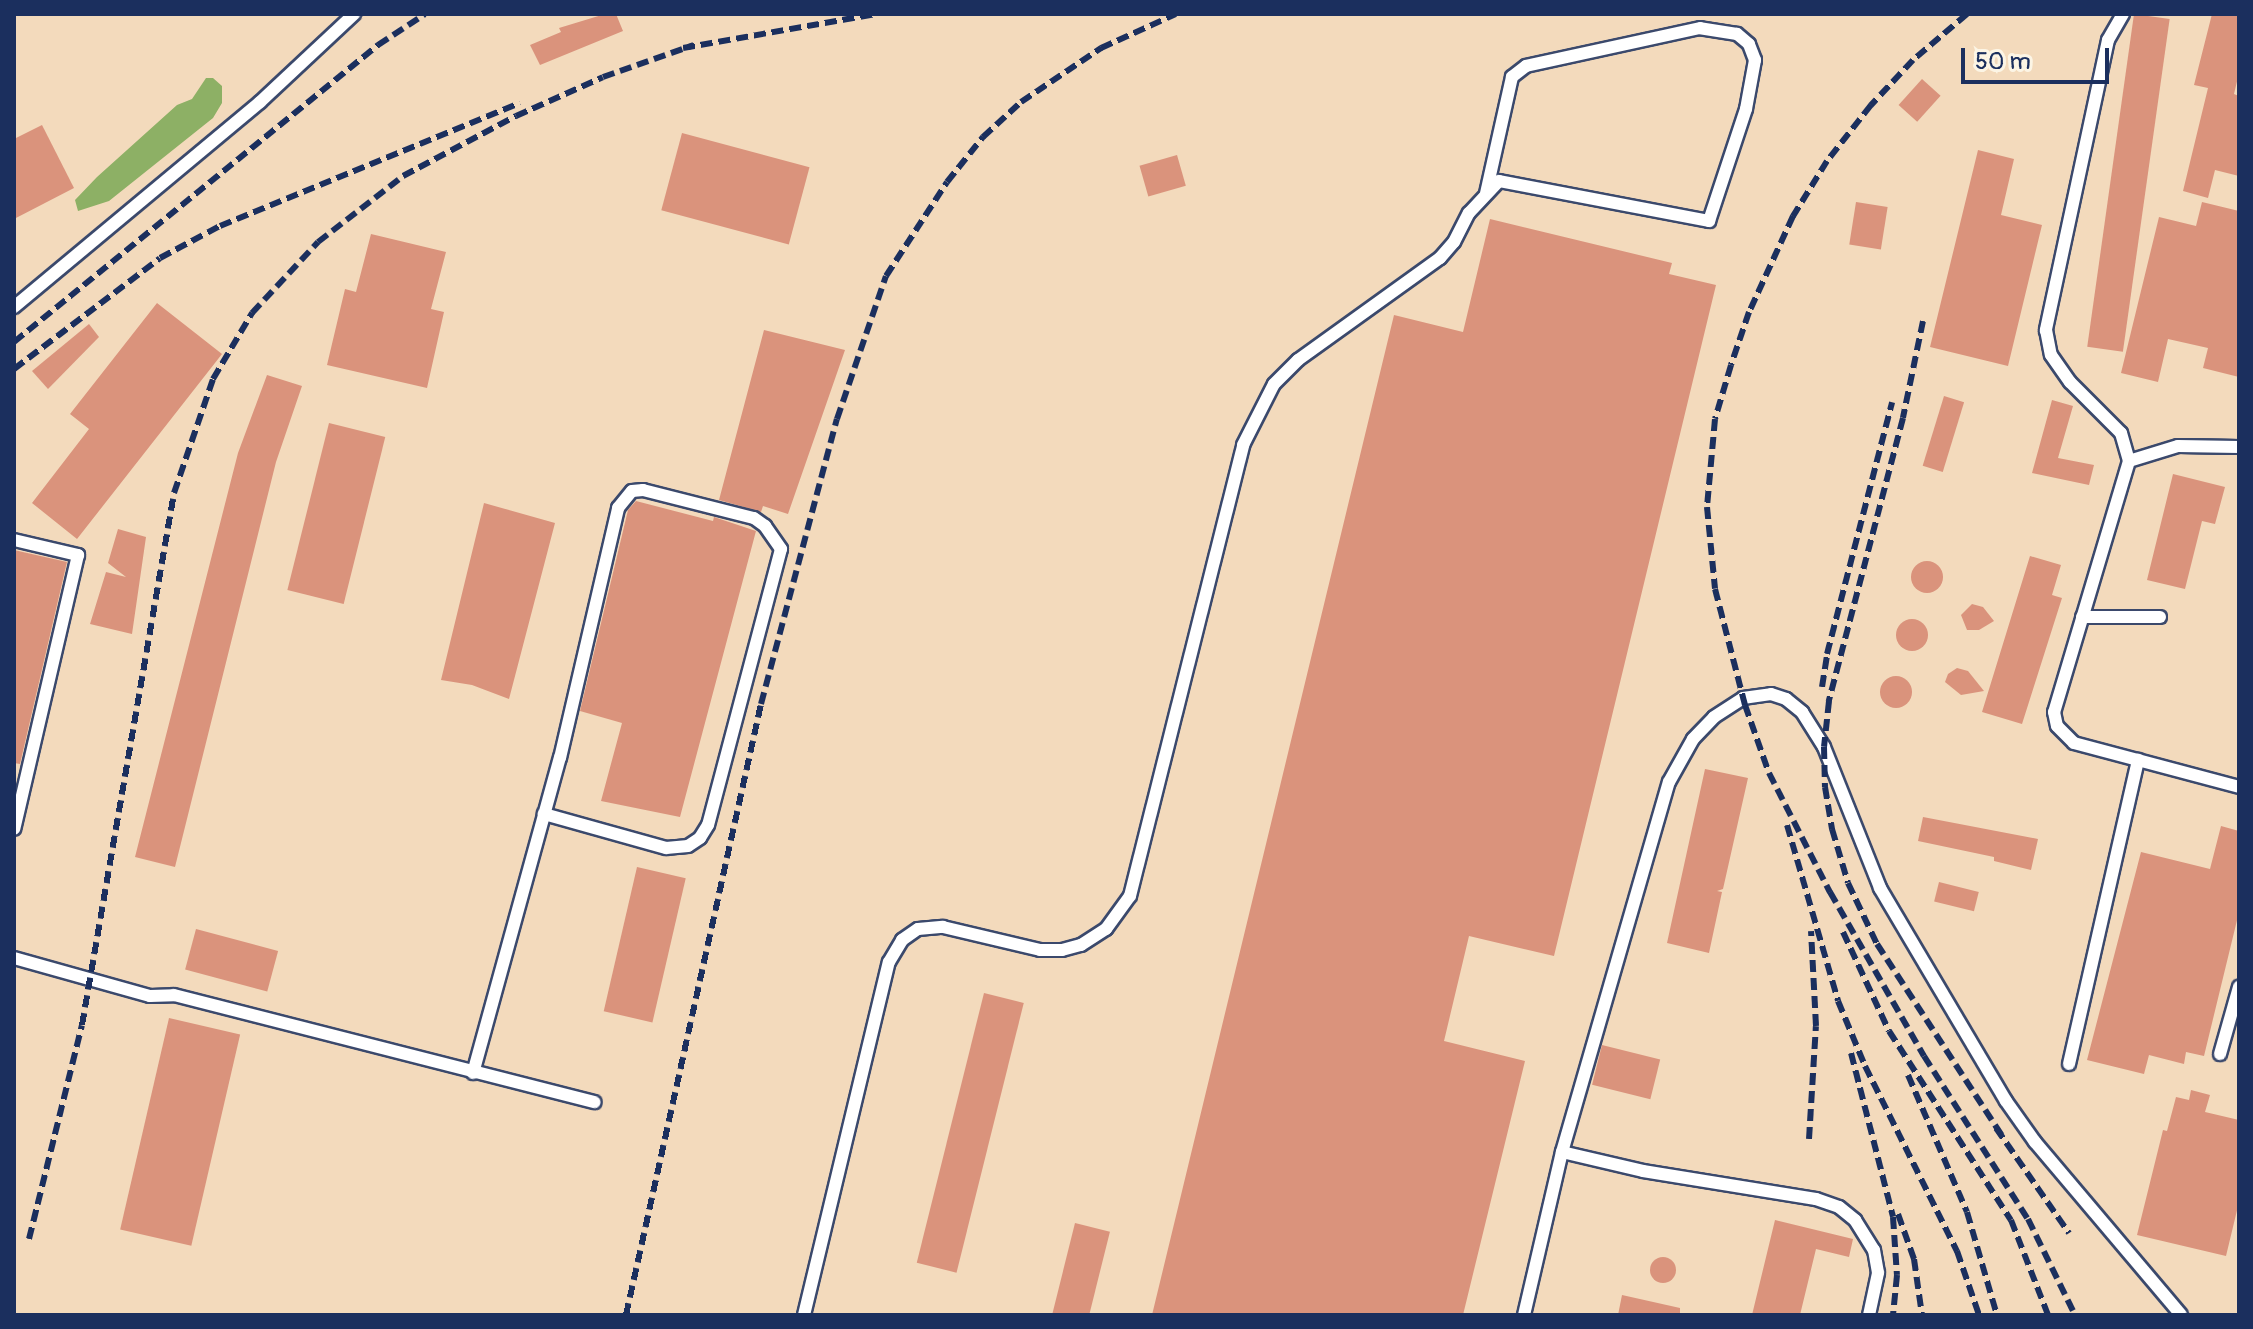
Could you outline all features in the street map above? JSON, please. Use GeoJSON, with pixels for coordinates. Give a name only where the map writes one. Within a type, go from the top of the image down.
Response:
{"type":"FeatureCollection","features":[{"type":"Feature","properties":{"kind":"lane"},"geometry":{"type":"LineString","coordinates":[[14,307],[260,102],[354,14]]}},
{"type":"Feature","properties":{"kind":"lane"},"geometry":{"type":"LineString","coordinates":[[2123,14],[2108,40],[2046,330],[2051,355],[2070,382],[2121,433],[2129,461],[2054,712],[2057,726],[2074,743],[2239,787]]}},
{"type":"Feature","properties":{"kind":"lane"},"geometry":{"type":"LineString","coordinates":[[804,1315],[894,950],[909,934],[935,926],[1040,950],[1062,950],[1095,937],[1112,924],[1130,896],[1243,445],[1258,410],[1274,384],[1298,360],[1440,258],[1486,193],[1499,181],[1709,221],[1746,109],[1755,60],[1749,44],[1737,34],[1700,28],[1526,66],[1512,77],[1486,193]]}},
{"type":"Feature","properties":{"kind":"lane"},"geometry":{"type":"LineString","coordinates":[[2129,461],[2178,446],[2239,447]]}},
{"type":"Feature","properties":{"kind":"lane"},"geometry":{"type":"LineString","coordinates":[[473,1073],[544,814],[618,508],[623,498],[632,491],[643,490],[754,518],[765,526],[781,549],[708,825],[700,838],[688,846],[666,848],[544,814]]}},
{"type":"Feature","properties":{"kind":"lane"},"geometry":{"type":"LineString","coordinates":[[14,540],[78,555],[14,829]]}},
{"type":"Feature","properties":{"kind":"lane"},"geometry":{"type":"LineString","coordinates":[[2082,617],[2160,617]]}},
{"type":"Feature","properties":{"kind":"lane"},"geometry":{"type":"LineString","coordinates":[[1524,1315],[1562,1152],[1669,782],[1693,739],[1714,717],[1743,698],[1771,694],[1786,699],[1802,712],[1824,747],[1880,888],[2006,1101],[2035,1142],[2181,1315]]}},
{"type":"Feature","properties":{"kind":"lane"},"geometry":{"type":"LineString","coordinates":[[2069,1064],[2138,760]]}},
{"type":"Feature","properties":{"kind":"lane"},"geometry":{"type":"LineString","coordinates":[[14,958],[150,996],[174,995],[595,1102]]}},
{"type":"Feature","properties":{"kind":"lane"},"geometry":{"type":"LineString","coordinates":[[2220,1054],[2239,987]]}},
{"type":"Feature","properties":{"kind":"lane"},"geometry":{"type":"LineString","coordinates":[[1562,1152],[1643,1171],[1816,1199],[1839,1207],[1855,1220],[1874,1250],[1878,1273],[1869,1315]]}},
{"type":"Feature","properties":{"kind":"green space"},"geometry":{"type":"Polygon","coordinates":[[[206,78],[213,78],[222,86],[222,103],[213,118],[109,201],[78,211],[75,200],[97,177],[177,105],[192,99],[206,78]]]}},
{"type":"Feature","properties":{"kind":"building"},"geometry":{"type":"Polygon","coordinates":[[[605,14],[616,14],[623,31],[540,65],[530,45],[561,32],[559,28],[605,14]]]}},
{"type":"Feature","properties":{"kind":"building"},"geometry":{"type":"Polygon","coordinates":[[[2134,14],[2170,19],[2123,352],[2087,347],[2134,14]]]}},
{"type":"Feature","properties":{"kind":"building"},"geometry":{"type":"Polygon","coordinates":[[[2212,14],[2239,14],[2239,73],[2234,94],[2239,96],[2239,176],[2215,170],[2208,198],[2183,191],[2208,88],[2194,85],[2212,14]]]}},
{"type":"Feature","properties":{"kind":"building"},"geometry":{"type":"Polygon","coordinates":[[[1922,79],[1941,96],[1917,122],[1899,105],[1922,79]]]}},
{"type":"Feature","properties":{"kind":"building"},"geometry":{"type":"Polygon","coordinates":[[[42,125],[74,188],[14,219],[14,139],[42,125]]]}},
{"type":"Feature","properties":{"kind":"building"},"geometry":{"type":"Polygon","coordinates":[[[682,133],[810,167],[789,244],[661,210],[682,133]]]}},
{"type":"Feature","properties":{"kind":"building"},"geometry":{"type":"Polygon","coordinates":[[[1978,150],[2014,159],[2001,215],[2042,225],[2008,366],[1930,347],[1978,150]]]}},
{"type":"Feature","properties":{"kind":"building"},"geometry":{"type":"Polygon","coordinates":[[[1177,155],[1186,186],[1148,197],[1140,166],[1177,155]]]}},
{"type":"Feature","properties":{"kind":"building"},"geometry":{"type":"Polygon","coordinates":[[[1856,202],[1888,207],[1881,249],[1849,244],[1856,202]]]}},
{"type":"Feature","properties":{"kind":"building"},"geometry":{"type":"Polygon","coordinates":[[[2202,202],[2239,211],[2239,377],[2203,368],[2208,348],[2168,339],[2158,382],[2121,373],[2159,217],[2196,226],[2202,202]]]}},
{"type":"Feature","properties":{"kind":"building"},"geometry":{"type":"Polygon","coordinates":[[[1490,219],[1672,263],[1669,274],[1716,285],[1554,956],[1469,936],[1444,1041],[1525,1061],[1463,1315],[1152,1315],[1394,315],[1463,332],[1490,219]]]}},
{"type":"Feature","properties":{"kind":"building"},"geometry":{"type":"Polygon","coordinates":[[[371,234],[446,252],[431,309],[444,312],[427,388],[327,365],[345,289],[356,292],[371,234]]]}},
{"type":"Feature","properties":{"kind":"building"},"geometry":{"type":"Polygon","coordinates":[[[157,303],[222,354],[77,539],[32,503],[89,429],[70,414],[157,303]]]}},
{"type":"Feature","properties":{"kind":"building"},"geometry":{"type":"Polygon","coordinates":[[[89,324],[99,337],[48,389],[32,371],[89,324]]]}},
{"type":"Feature","properties":{"kind":"building"},"geometry":{"type":"Polygon","coordinates":[[[764,330],[845,350],[788,514],[763,506],[761,512],[719,500],[764,330]]]}},
{"type":"Feature","properties":{"kind":"building"},"geometry":{"type":"Polygon","coordinates":[[[267,375],[302,386],[276,462],[175,867],[135,857],[238,453],[267,375]]]}},
{"type":"Feature","properties":{"kind":"building"},"geometry":{"type":"Polygon","coordinates":[[[1944,396],[1964,402],[1943,472],[1923,466],[1944,396]]]}},
{"type":"Feature","properties":{"kind":"building"},"geometry":{"type":"Polygon","coordinates":[[[2052,400],[2073,406],[2058,458],[2094,465],[2089,485],[2032,473],[2052,400]]]}},
{"type":"Feature","properties":{"kind":"building"},"geometry":{"type":"Polygon","coordinates":[[[329,423],[385,437],[344,604],[287,590],[329,423]]]}},
{"type":"Feature","properties":{"kind":"building"},"geometry":{"type":"Polygon","coordinates":[[[2173,474],[2225,487],[2215,524],[2202,521],[2185,589],[2147,580],[2173,474]]]}},
{"type":"Feature","properties":{"kind":"building"},"geometry":{"type":"Polygon","coordinates":[[[636,501],[713,521],[714,517],[756,531],[680,817],[601,801],[622,723],[580,711],[628,510],[636,501]]]}},
{"type":"Feature","properties":{"kind":"building"},"geometry":{"type":"Polygon","coordinates":[[[484,503],[555,523],[509,699],[472,685],[441,680],[484,503]]]}},
{"type":"Feature","properties":{"kind":"building"},"geometry":{"type":"Polygon","coordinates":[[[118,529],[146,537],[132,634],[90,624],[106,572],[126,577],[108,563],[118,529]]]}},
{"type":"Feature","properties":{"kind":"building"},"geometry":{"type":"Polygon","coordinates":[[[14,550],[67,562],[20,764],[14,763],[14,550]]]}},
{"type":"Feature","properties":{"kind":"building"},"geometry":{"type":"Polygon","coordinates":[[[2030,556],[2061,565],[2052,595],[2062,598],[2022,724],[1982,712],[2030,556]]]}},
{"type":"Feature","properties":{"kind":"building"},"geometry":{"type":"Polygon","coordinates":[[[1927,561],[1938,566],[1943,577],[1938,588],[1927,593],[1916,588],[1911,577],[1916,566],[1927,561]]]}},
{"type":"Feature","properties":{"kind":"building"},"geometry":{"type":"Polygon","coordinates":[[[1972,604],[1983,607],[1994,621],[1979,630],[1967,630],[1961,615],[1972,604]]]}},
{"type":"Feature","properties":{"kind":"building"},"geometry":{"type":"Polygon","coordinates":[[[1912,619],[1923,624],[1928,635],[1923,646],[1912,651],[1901,646],[1896,635],[1901,624],[1912,619]]]}},
{"type":"Feature","properties":{"kind":"building"},"geometry":{"type":"Polygon","coordinates":[[[1957,668],[1968,671],[1984,691],[1961,695],[1945,682],[1948,674],[1957,668]]]}},
{"type":"Feature","properties":{"kind":"building"},"geometry":{"type":"Polygon","coordinates":[[[1896,676],[1907,681],[1912,692],[1907,703],[1896,708],[1885,703],[1880,692],[1885,681],[1896,676]]]}},
{"type":"Feature","properties":{"kind":"building"},"geometry":{"type":"Polygon","coordinates":[[[1705,769],[1748,778],[1723,889],[1717,891],[1722,892],[1709,953],[1667,943],[1705,769]]]}},
{"type":"Feature","properties":{"kind":"building"},"geometry":{"type":"Polygon","coordinates":[[[1923,817],[2038,839],[2031,870],[1994,861],[1994,857],[1918,841],[1923,817]]]}},
{"type":"Feature","properties":{"kind":"building"},"geometry":{"type":"Polygon","coordinates":[[[2221,826],[2239,831],[2239,912],[2204,1056],[2186,1052],[2184,1064],[2149,1055],[2144,1074],[2087,1060],[2141,852],[2210,869],[2221,826]]]}},
{"type":"Feature","properties":{"kind":"building"},"geometry":{"type":"Polygon","coordinates":[[[637,867],[686,878],[652,1022],[604,1011],[637,867]]]}},
{"type":"Feature","properties":{"kind":"building"},"geometry":{"type":"Polygon","coordinates":[[[1939,882],[1979,892],[1974,911],[1934,901],[1939,882]]]}},
{"type":"Feature","properties":{"kind":"building"},"geometry":{"type":"Polygon","coordinates":[[[196,929],[278,951],[267,992],[185,970],[196,929]]]}},
{"type":"Feature","properties":{"kind":"building"},"geometry":{"type":"Polygon","coordinates":[[[984,993],[1024,1003],[957,1273],[917,1263],[984,993]]]}},
{"type":"Feature","properties":{"kind":"building"},"geometry":{"type":"Polygon","coordinates":[[[169,1018],[240,1034],[191,1246],[120,1229],[169,1018]]]}},
{"type":"Feature","properties":{"kind":"building"},"geometry":{"type":"Polygon","coordinates":[[[1602,1045],[1660,1060],[1650,1099],[1592,1085],[1602,1045]]]}},
{"type":"Feature","properties":{"kind":"building"},"geometry":{"type":"Polygon","coordinates":[[[2191,1090],[2210,1095],[2205,1112],[2239,1120],[2239,1202],[2226,1256],[2137,1235],[2163,1130],[2167,1131],[2176,1097],[2189,1100],[2191,1090]]]}},
{"type":"Feature","properties":{"kind":"building"},"geometry":{"type":"Polygon","coordinates":[[[1775,1220],[1853,1239],[1849,1257],[1816,1249],[1800,1315],[1752,1315],[1775,1220]]]}},
{"type":"Feature","properties":{"kind":"building"},"geometry":{"type":"Polygon","coordinates":[[[1075,1223],[1110,1232],[1089,1315],[1052,1315],[1075,1223]]]}},
{"type":"Feature","properties":{"kind":"building"},"geometry":{"type":"Polygon","coordinates":[[[1663,1257],[1672,1261],[1676,1270],[1672,1279],[1663,1283],[1654,1279],[1650,1270],[1654,1261],[1663,1257]]]}},
{"type":"Feature","properties":{"kind":"building"},"geometry":{"type":"Polygon","coordinates":[[[1622,1295],[1680,1308],[1680,1315],[1618,1315],[1622,1295]]]}},
{"type":"Feature","properties":{"kind":"railway"},"geometry":{"type":"LineString","coordinates":[[14,342],[378,45],[425,14]]}},
{"type":"Feature","properties":{"kind":"railway"},"geometry":{"type":"LineString","coordinates":[[683,48],[876,14]]}},
{"type":"Feature","properties":{"kind":"railway"},"geometry":{"type":"LineString","coordinates":[[626,1315],[761,704],[837,419],[886,276],[947,182],[983,137],[1021,102],[1101,48],[1176,14]]}},
{"type":"Feature","properties":{"kind":"railway"},"geometry":{"type":"LineString","coordinates":[[1967,14],[1913,60],[1871,105],[1827,161],[1793,216],[1749,312],[1715,419],[1707,507],[1715,589],[1745,705],[1769,773],[1830,892],[1924,1056],[2028,1219],[2075,1315]]}},
{"type":"Feature","properties":{"kind":"railway"},"geometry":{"type":"LineString","coordinates":[[29,1239],[82,1025],[174,493],[213,379],[252,313],[318,242],[403,176],[516,116],[603,77],[694,45]]}},
{"type":"Feature","properties":{"kind":"railway"},"geometry":{"type":"LineString","coordinates":[[14,369],[160,258],[220,226],[520,103]]}},
{"type":"Feature","properties":{"kind":"railway"},"geometry":{"type":"LineString","coordinates":[[1923,321],[1903,418],[1829,701],[1824,747],[1825,787],[1832,829],[1848,883],[1877,944],[2003,1137]]}},
{"type":"Feature","properties":{"kind":"railway"},"geometry":{"type":"LineString","coordinates":[[1822,687],[1827,654],[1892,402]]}},
{"type":"Feature","properties":{"kind":"railway"},"geometry":{"type":"LineString","coordinates":[[1787,825],[1838,1001],[1865,1066],[1957,1251],[1979,1315]]}},
{"type":"Feature","properties":{"kind":"railway"},"geometry":{"type":"LineString","coordinates":[[1809,1139],[1816,1026],[1811,931]]}},
{"type":"Feature","properties":{"kind":"railway"},"geometry":{"type":"LineString","coordinates":[[1843,932],[1889,1031],[2011,1220],[2048,1315]]}},
{"type":"Feature","properties":{"kind":"railway"},"geometry":{"type":"LineString","coordinates":[[1851,1053],[1893,1217],[1897,1275],[1893,1315]]}},
{"type":"Feature","properties":{"kind":"railway"},"geometry":{"type":"LineString","coordinates":[[1908,1075],[1967,1212],[1997,1315]]}},
{"type":"Feature","properties":{"kind":"railway"},"geometry":{"type":"LineString","coordinates":[[1996,1128],[2069,1233]]}},
{"type":"Feature","properties":{"kind":"railway"},"geometry":{"type":"LineString","coordinates":[[1898,1214],[1914,1259],[1922,1315]]}}]}
